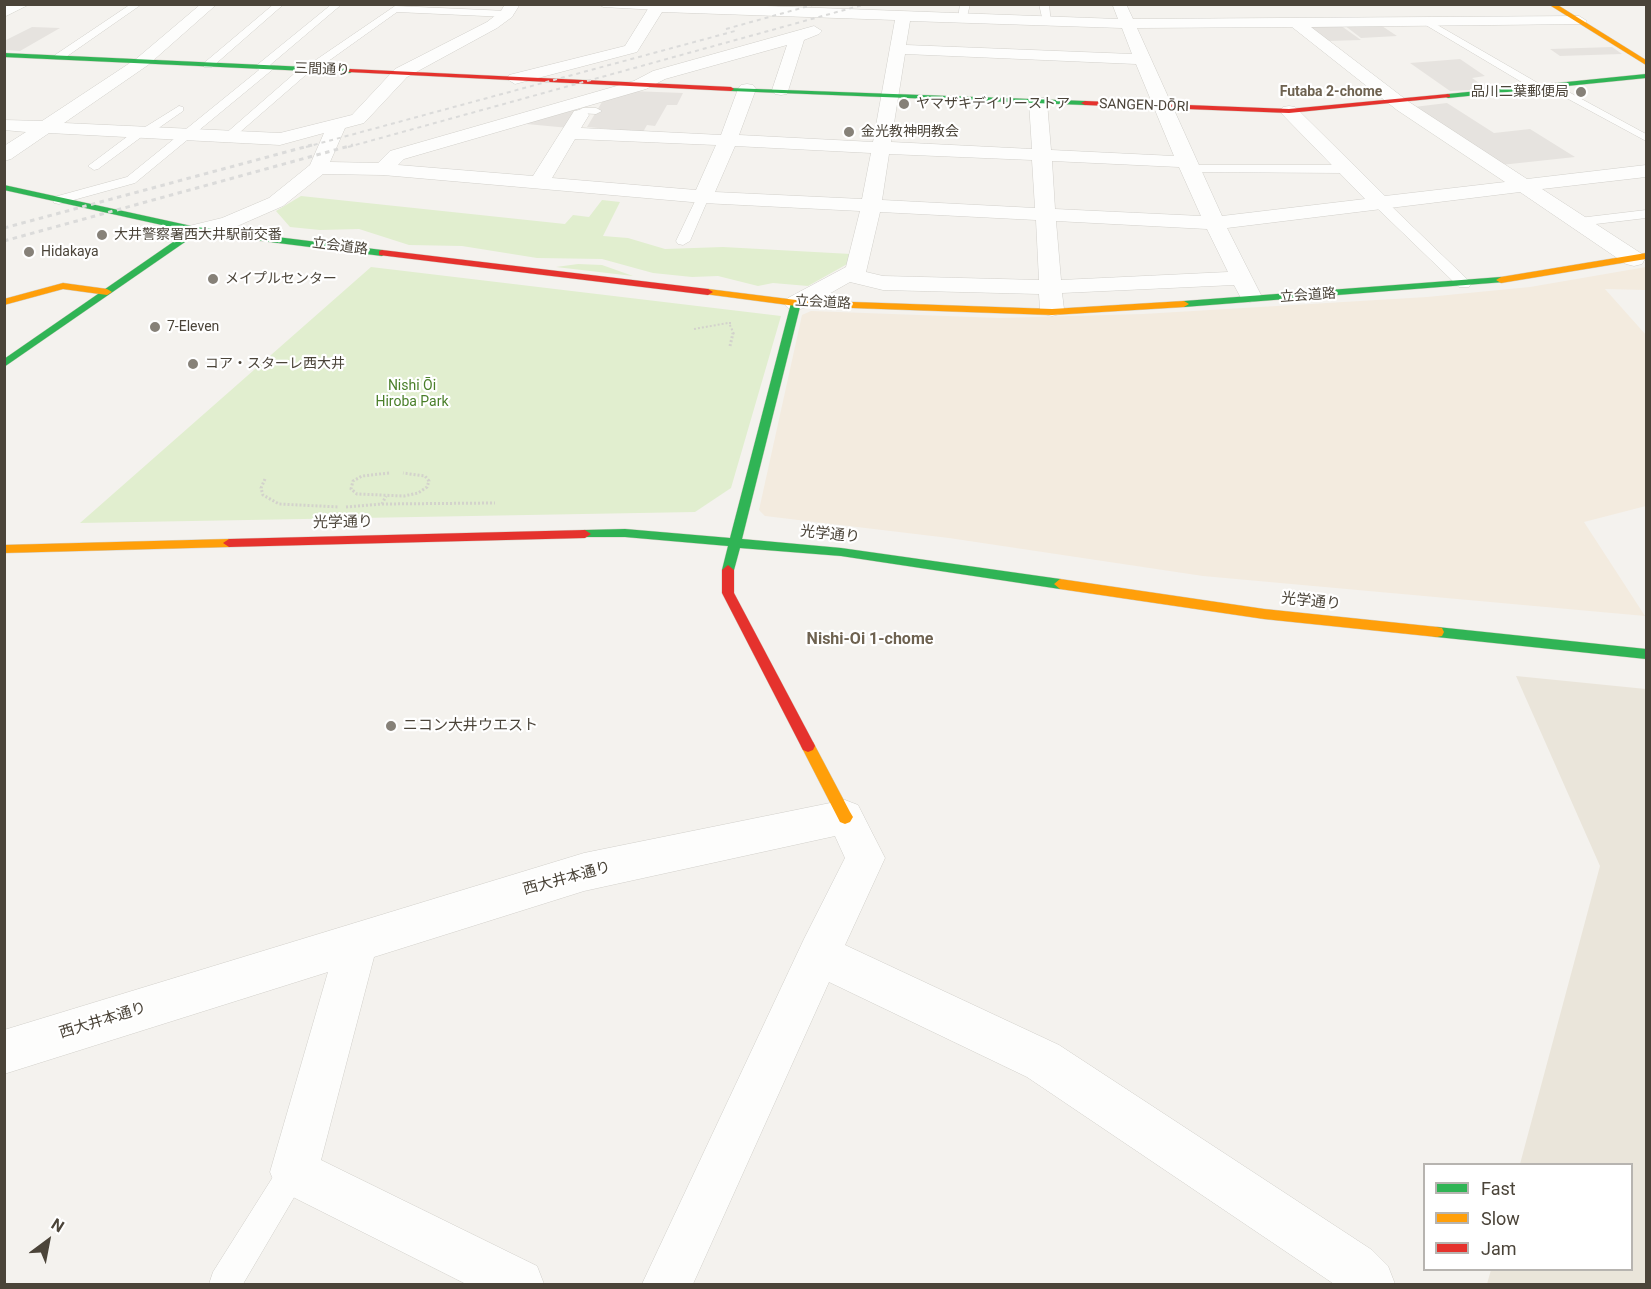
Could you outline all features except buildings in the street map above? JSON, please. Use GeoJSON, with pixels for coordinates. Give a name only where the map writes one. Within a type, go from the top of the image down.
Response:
{"type":"FeatureCollection","features":[{"type":"Feature","properties":{"kind":"street"},"geometry":{"type":"LineString","coordinates":[[4,13],[22,4]]}},
{"type":"Feature","properties":{"kind":"street"},"geometry":{"type":"LineString","coordinates":[[4,155],[142,62],[210,4]]}},
{"type":"Feature","properties":{"kind":"street"},"geometry":{"type":"LineString","coordinates":[[765,11],[791,4]]}},
{"type":"Feature","properties":{"kind":"street"},"geometry":{"type":"LineString","coordinates":[[1119,4],[1214,223],[1252,300]]}},
{"type":"Feature","properties":{"kind":"street"},"geometry":{"type":"LineString","coordinates":[[1551,4],[1647,63]]}},
{"type":"Feature","properties":{"kind":"street"},"geometry":{"type":"LineString","coordinates":[[515,79],[631,49],[658,6],[903,17],[964,12],[1048,22],[1308,30],[1427,22],[1580,21]]}},
{"type":"Feature","properties":{"kind":"street"},"geometry":{"type":"LineString","coordinates":[[4,125],[280,139],[358,119],[401,73],[492,25],[510,9]]}},
{"type":"Feature","properties":{"kind":"street"},"geometry":{"type":"LineString","coordinates":[[1402,9],[1427,22]]}},
{"type":"Feature","properties":{"kind":"street"},"geometry":{"type":"LineString","coordinates":[[383,169],[398,155],[594,105],[659,75],[797,37],[865,15]]}},
{"type":"Feature","properties":{"kind":"street"},"geometry":{"type":"LineString","coordinates":[[667,1284],[865,858],[728,593],[728,565],[736,543],[796,303],[856,270],[872,207],[903,17]]}},
{"type":"Feature","properties":{"kind":"street"},"geometry":{"type":"LineString","coordinates":[[1308,30],[1398,102],[1477,151],[1580,222],[1640,257]]}},
{"type":"Feature","properties":{"kind":"street"},"geometry":{"type":"LineString","coordinates":[[781,90],[797,37]]}},
{"type":"Feature","properties":{"kind":"street"},"geometry":{"type":"LineString","coordinates":[[899,49],[1142,59]]}},
{"type":"Feature","properties":{"kind":"street","name":"三間通り"},"geometry":{"type":"LineString","coordinates":[[4,55],[640,85]]}},
{"type":"Feature","properties":{"kind":"street","name":"SANGEN-DŌRI"},"geometry":{"type":"LineString","coordinates":[[640,85],[1289,111],[1647,76]]}},
{"type":"Feature","properties":{"kind":"street"},"geometry":{"type":"LineString","coordinates":[[703,196],[728,140],[747,89]]}},
{"type":"Feature","properties":{"kind":"street"},"geometry":{"type":"LineString","coordinates":[[1038,102],[1052,312]]}},
{"type":"Feature","properties":{"kind":"street"},"geometry":{"type":"LineString","coordinates":[[539,183],[570,133],[594,105]]}},
{"type":"Feature","properties":{"kind":"street"},"geometry":{"type":"LineString","coordinates":[[1289,111],[1380,203]]}},
{"type":"Feature","properties":{"kind":"street"},"geometry":{"type":"LineString","coordinates":[[4,364],[196,230],[228,223],[276,202],[318,168],[337,124]]}},
{"type":"Feature","properties":{"kind":"street"},"geometry":{"type":"LineString","coordinates":[[570,133],[1041,155],[1189,165]]}},
{"type":"Feature","properties":{"kind":"street"},"geometry":{"type":"LineString","coordinates":[[318,168],[383,169],[703,196],[872,207],[1214,223],[1643,174]]}},
{"type":"Feature","properties":{"kind":"street"},"geometry":{"type":"LineString","coordinates":[[4,187],[59,200]]}},
{"type":"Feature","properties":{"kind":"street","name":"立会道路"},"geometry":{"type":"LineString","coordinates":[[59,200],[140,217],[143,221],[196,230],[796,303],[1052,312],[1464,284],[1517,279],[1640,257]]}},
{"type":"Feature","properties":{"kind":"street"},"geometry":{"type":"LineString","coordinates":[[848,275],[883,283],[1050,287],[1241,278]]}},
{"type":"Feature","properties":{"kind":"street"},"geometry":{"type":"LineString","coordinates":[[4,302],[63,286],[107,292]]}},
{"type":"Feature","properties":{"kind":"street","name":"光学通り"},"geometry":{"type":"LineString","coordinates":[[4,549],[625,533],[841,552],[1264,614],[1647,654]]}},
{"type":"Feature","properties":{"kind":"street","name":"西大井本通り"},"geometry":{"type":"LineString","coordinates":[[4,1052],[584,872],[845,817]]}},
{"type":"Feature","properties":{"kind":"street"},"geometry":{"type":"LineString","coordinates":[[357,942],[294,1172],[519,1284]]}},
{"type":"Feature","properties":{"kind":"street"},"geometry":{"type":"LineString","coordinates":[[819,954],[1043,1061],[1354,1268],[1370,1284]]}},
{"type":"Feature","properties":{"kind":"lane"},"geometry":{"type":"LineString","coordinates":[[59,57],[138,4]]}},
{"type":"Feature","properties":{"kind":"lane"},"geometry":{"type":"LineString","coordinates":[[208,65],[280,4]]}},
{"type":"Feature","properties":{"kind":"lane"},"geometry":{"type":"LineString","coordinates":[[59,200],[131,180],[188,135],[338,4]]}},
{"type":"Feature","properties":{"kind":"lane"},"geometry":{"type":"LineString","coordinates":[[603,4],[658,6]]}},
{"type":"Feature","properties":{"kind":"lane"},"geometry":{"type":"LineString","coordinates":[[1044,4],[1048,22]]}},
{"type":"Feature","properties":{"kind":"lane"},"geometry":{"type":"LineString","coordinates":[[228,136],[308,70],[395,9],[510,9]]}},
{"type":"Feature","properties":{"kind":"lane"},"geometry":{"type":"LineString","coordinates":[[1427,22],[1546,87],[1647,138]]}},
{"type":"Feature","properties":{"kind":"lane"},"geometry":{"type":"LineString","coordinates":[[94,165],[179,109]]}},
{"type":"Feature","properties":{"kind":"lane"},"geometry":{"type":"LineString","coordinates":[[1189,165],[1346,169]]}},
{"type":"Feature","properties":{"kind":"lane"},"geometry":{"type":"LineString","coordinates":[[683,241],[703,196]]}},
{"type":"Feature","properties":{"kind":"lane"},"geometry":{"type":"LineString","coordinates":[[1380,203],[1464,284]]}},
{"type":"Feature","properties":{"kind":"lane"},"geometry":{"type":"LineString","coordinates":[[1580,222],[1647,214]]}},
{"type":"Feature","properties":{"kind":"lane"},"geometry":{"type":"LineString","coordinates":[[225,1284],[294,1172]]}},
{"type":"Feature","properties":{"kind":"path"},"geometry":{"type":"LineString","coordinates":[[694,329],[729,323]]}},
{"type":"Feature","properties":{"kind":"path"},"geometry":{"type":"LineString","coordinates":[[389,474],[362,476],[353,481],[351,489],[357,494],[404,496],[418,493],[427,487],[429,481],[425,476],[403,473]]}},
{"type":"Feature","properties":{"kind":"path"},"geometry":{"type":"LineString","coordinates":[[265,479],[261,488],[263,495],[279,504],[344,507],[382,504],[498,503]]}},
{"type":"Feature","properties":{"kind":"path"},"geometry":{"type":"LineString","coordinates":[[382,504],[386,496]]}},
{"type":"Feature","properties":{"kind":"shaded area"},"geometry":{"type":"Polygon","coordinates":[[[1379,24],[1397,36],[1361,38],[1344,25],[1379,24]]]}},
{"type":"Feature","properties":{"kind":"shaded area"},"geometry":{"type":"Polygon","coordinates":[[[1340,25],[1361,40],[1328,41],[1306,26],[1340,25]]]}},
{"type":"Feature","properties":{"kind":"shaded area"},"geometry":{"type":"Polygon","coordinates":[[[32,27],[60,28],[20,51],[5,50],[4,41],[32,27]]]}},
{"type":"Feature","properties":{"kind":"shaded area"},"geometry":{"type":"Polygon","coordinates":[[[1612,47],[1622,54],[1560,56],[1550,49],[1612,47]]]}},
{"type":"Feature","properties":{"kind":"shaded area"},"geometry":{"type":"Polygon","coordinates":[[[1460,59],[1485,76],[1472,78],[1488,89],[1450,91],[1410,63],[1460,59]]]}},
{"type":"Feature","properties":{"kind":"shaded area"},"geometry":{"type":"Polygon","coordinates":[[[631,91],[683,93],[677,105],[667,105],[655,126],[647,125],[643,132],[587,127],[605,97],[631,91]]]}},
{"type":"Feature","properties":{"kind":"shaded area"},"geometry":{"type":"Polygon","coordinates":[[[1447,103],[1494,133],[1530,129],[1575,157],[1501,165],[1414,107],[1447,103]]]}},
{"type":"Feature","properties":{"kind":"shaded area"},"geometry":{"type":"Polygon","coordinates":[[[571,108],[580,110],[569,128],[516,123],[571,108]]]}},
{"type":"Feature","properties":{"kind":"shaded area"},"geometry":{"type":"Polygon","coordinates":[[[1646,267],[1646,290],[1605,289],[1646,335],[1646,506],[1584,522],[1645,616],[1203,576],[949,538],[765,516],[759,510],[802,315],[811,311],[1000,318],[1143,314],[1427,297],[1530,287],[1646,267]]]}},
{"type":"Feature","properties":{"kind":"shaded area"},"geometry":{"type":"Polygon","coordinates":[[[1516,676],[1646,689],[1646,1284],[1487,1284],[1491,1271],[1633,1271],[1633,1163],[1520,1163],[1600,866],[1516,676]]]}},
{"type":"Feature","properties":{"kind":"green space"},"geometry":{"type":"Polygon","coordinates":[[[301,196],[565,224],[573,215],[589,217],[602,200],[620,202],[603,236],[628,238],[665,249],[723,247],[851,254],[849,263],[808,286],[773,283],[758,286],[718,276],[692,277],[653,273],[602,259],[537,258],[462,246],[409,245],[359,229],[320,230],[290,227],[276,211],[301,196]]]}},
{"type":"Feature","properties":{"kind":"green space"},"geometry":{"type":"Polygon","coordinates":[[[578,264],[602,265],[633,276],[556,267],[578,264]]]}},
{"type":"Feature","properties":{"kind":"green space","name":"Nishi Ōi Hiroba Park"},"geometry":{"type":"Polygon","coordinates":[[[371,267],[781,316],[731,488],[695,512],[80,523],[371,267]]]}},
{"type":"Feature","properties":{"kind":"railway"},"geometry":{"type":"LineString","coordinates":[[726,29],[816,4]]}},
{"type":"Feature","properties":{"kind":"railway"},"geometry":{"type":"LineString","coordinates":[[348,147],[866,4]]}},
{"type":"Feature","properties":{"kind":"railway"},"geometry":{"type":"LineString","coordinates":[[306,147],[735,31]]}},
{"type":"Feature","properties":{"kind":"railway"},"geometry":{"type":"LineString","coordinates":[[4,228],[312,145]]}},
{"type":"Feature","properties":{"kind":"railway"},"geometry":{"type":"LineString","coordinates":[[4,241],[353,145]]}},
{"type":"Feature","properties":{"kind":"traffic: fast"},"geometry":{"type":"LineString","coordinates":[[4,55],[350,71]]}},
{"type":"Feature","properties":{"kind":"traffic: fast"},"geometry":{"type":"LineString","coordinates":[[1448,96],[1646,76]]}},
{"type":"Feature","properties":{"kind":"traffic: fast"},"geometry":{"type":"LineString","coordinates":[[731,89],[1085,103]]}},
{"type":"Feature","properties":{"kind":"traffic: fast"},"geometry":{"type":"LineString","coordinates":[[4,187],[196,230],[382,253]]}},
{"type":"Feature","properties":{"kind":"traffic: fast"},"geometry":{"type":"LineString","coordinates":[[4,364],[196,230]]}},
{"type":"Feature","properties":{"kind":"traffic: fast"},"geometry":{"type":"LineString","coordinates":[[1184,304],[1501,280]]}},
{"type":"Feature","properties":{"kind":"traffic: fast"},"geometry":{"type":"LineString","coordinates":[[728,570],[796,303]]}},
{"type":"Feature","properties":{"kind":"traffic: fast"},"geometry":{"type":"LineString","coordinates":[[585,534],[625,533],[841,552],[1060,584]]}},
{"type":"Feature","properties":{"kind":"traffic: fast"},"geometry":{"type":"LineString","coordinates":[[1437,632],[1646,654]]}},
{"type":"Feature","properties":{"kind":"traffic: slow"},"geometry":{"type":"LineString","coordinates":[[1551,4],[1646,63]]}},
{"type":"Feature","properties":{"kind":"traffic: slow"},"geometry":{"type":"LineString","coordinates":[[1501,280],[1646,256]]}},
{"type":"Feature","properties":{"kind":"traffic: slow"},"geometry":{"type":"LineString","coordinates":[[4,302],[63,286],[107,292]]}},
{"type":"Feature","properties":{"kind":"traffic: slow"},"geometry":{"type":"LineString","coordinates":[[708,292],[796,303],[1052,312],[1184,304]]}},
{"type":"Feature","properties":{"kind":"traffic: slow"},"geometry":{"type":"LineString","coordinates":[[4,549],[229,543]]}},
{"type":"Feature","properties":{"kind":"traffic: slow"},"geometry":{"type":"LineString","coordinates":[[1060,584],[1264,614],[1437,632]]}},
{"type":"Feature","properties":{"kind":"traffic: slow"},"geometry":{"type":"LineString","coordinates":[[808,746],[845,817]]}},
{"type":"Feature","properties":{"kind":"traffic: jam"},"geometry":{"type":"LineString","coordinates":[[350,71],[731,89]]}},
{"type":"Feature","properties":{"kind":"traffic: jam"},"geometry":{"type":"LineString","coordinates":[[1085,103],[1289,111],[1448,96]]}},
{"type":"Feature","properties":{"kind":"traffic: jam"},"geometry":{"type":"LineString","coordinates":[[382,253],[708,292]]}},
{"type":"Feature","properties":{"kind":"traffic: jam"},"geometry":{"type":"LineString","coordinates":[[229,543],[585,534]]}},
{"type":"Feature","properties":{"kind":"traffic: jam"},"geometry":{"type":"LineString","coordinates":[[728,570],[728,593],[808,746]]}},
{"type":"Feature","properties":{"kind":"place","name":"品川二葉郵便局"},"geometry":{"type":"Point","coordinates":[1581,92]}},
{"type":"Feature","properties":{"kind":"place","name":"ヤマザキデイリーストア"},"geometry":{"type":"Point","coordinates":[904,104]}},
{"type":"Feature","properties":{"kind":"place","name":"金光教神明教会"},"geometry":{"type":"Point","coordinates":[849,132]}},
{"type":"Feature","properties":{"kind":"place","name":"大井警察署西大井駅前交番"},"geometry":{"type":"Point","coordinates":[102,235]}},
{"type":"Feature","properties":{"kind":"place","name":"Hidakaya"},"geometry":{"type":"Point","coordinates":[29,252]}},
{"type":"Feature","properties":{"kind":"place","name":"メイプルセンター"},"geometry":{"type":"Point","coordinates":[213,279]}},
{"type":"Feature","properties":{"kind":"place","name":"7-Eleven"},"geometry":{"type":"Point","coordinates":[155,327]}},
{"type":"Feature","properties":{"kind":"place","name":"コア・スターレ西大井"},"geometry":{"type":"Point","coordinates":[193,364]}},
{"type":"Feature","properties":{"kind":"place","name":"ニコン大井ウエスト"},"geometry":{"type":"Point","coordinates":[391,726]}},
{"type":"Feature","properties":{"kind":"district","name":"Futaba 2-chome"},"geometry":{"type":"Point","coordinates":[1331,92]}},
{"type":"Feature","properties":{"kind":"district","name":"Nishi-Oi 1-chome"},"geometry":{"type":"Point","coordinates":[870,640]}}]}
